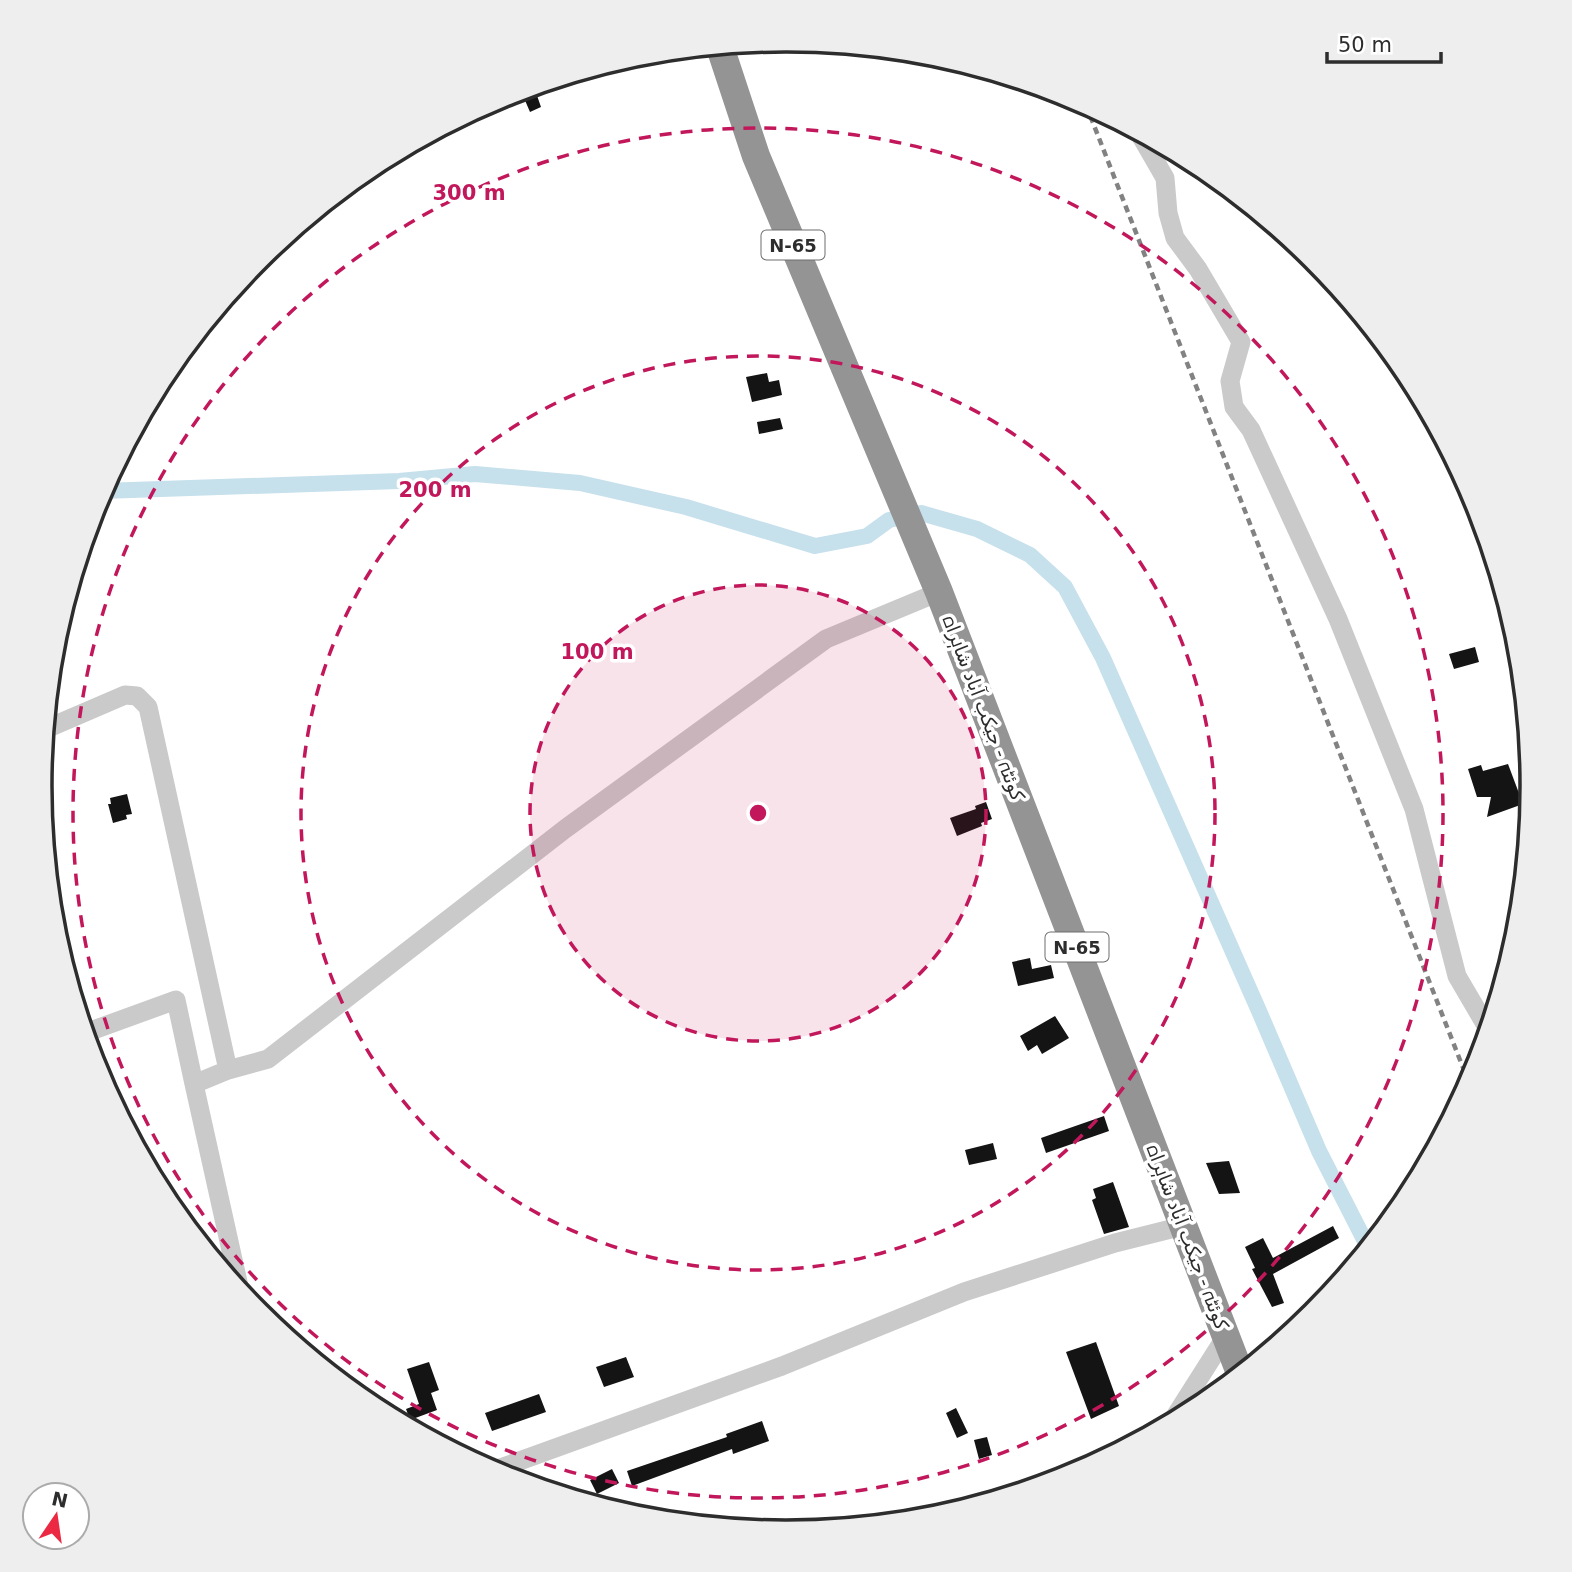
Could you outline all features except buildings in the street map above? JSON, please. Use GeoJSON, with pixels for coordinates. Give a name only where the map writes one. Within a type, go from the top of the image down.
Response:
{"type":"FeatureCollection","features":[{"type":"Feature","properties":{"kind":"highway","name":"کوئٹہ - جیکب آباد شاہراہ"},"geometry":{"type":"LineString","coordinates":[[723,56],[756,156],[939,592],[1237,1365]]}},
{"type":"Feature","properties":{"kind":"street"},"geometry":{"type":"LineString","coordinates":[[1148,148],[1165,178],[1168,213],[1175,237],[1198,269],[1241,342],[1230,381],[1234,407],[1251,430],[1338,619],[1414,809],[1457,976],[1482,1019]]}},
{"type":"Feature","properties":{"kind":"street"},"geometry":{"type":"LineString","coordinates":[[194,1084],[228,1070],[268,1059],[565,829],[826,639],[939,592]]}},
{"type":"Feature","properties":{"kind":"street"},"geometry":{"type":"LineString","coordinates":[[55,725],[125,695],[137,696],[148,707],[228,1070]]}},
{"type":"Feature","properties":{"kind":"street"},"geometry":{"type":"LineString","coordinates":[[94,1030],[176,1000],[235,1270]]}},
{"type":"Feature","properties":{"kind":"street"},"geometry":{"type":"LineString","coordinates":[[508,1465],[782,1366],[964,1292],[1115,1243],[1182,1227]]}},
{"type":"Feature","properties":{"kind":"street"},"geometry":{"type":"LineString","coordinates":[[1184,1402],[1226,1336]]}},
{"type":"Feature","properties":{"kind":"waterway"},"geometry":{"type":"LineString","coordinates":[[115,491],[399,481],[475,474],[580,483],[686,507],[815,546],[867,536],[889,520],[921,513],[977,529],[1030,555],[1065,587],[1103,658],[1319,1151],[1364,1238]]}},
{"type":"Feature","properties":{"kind":"railway"},"geometry":{"type":"LineString","coordinates":[[1092,119],[1463,1068]]}}]}
